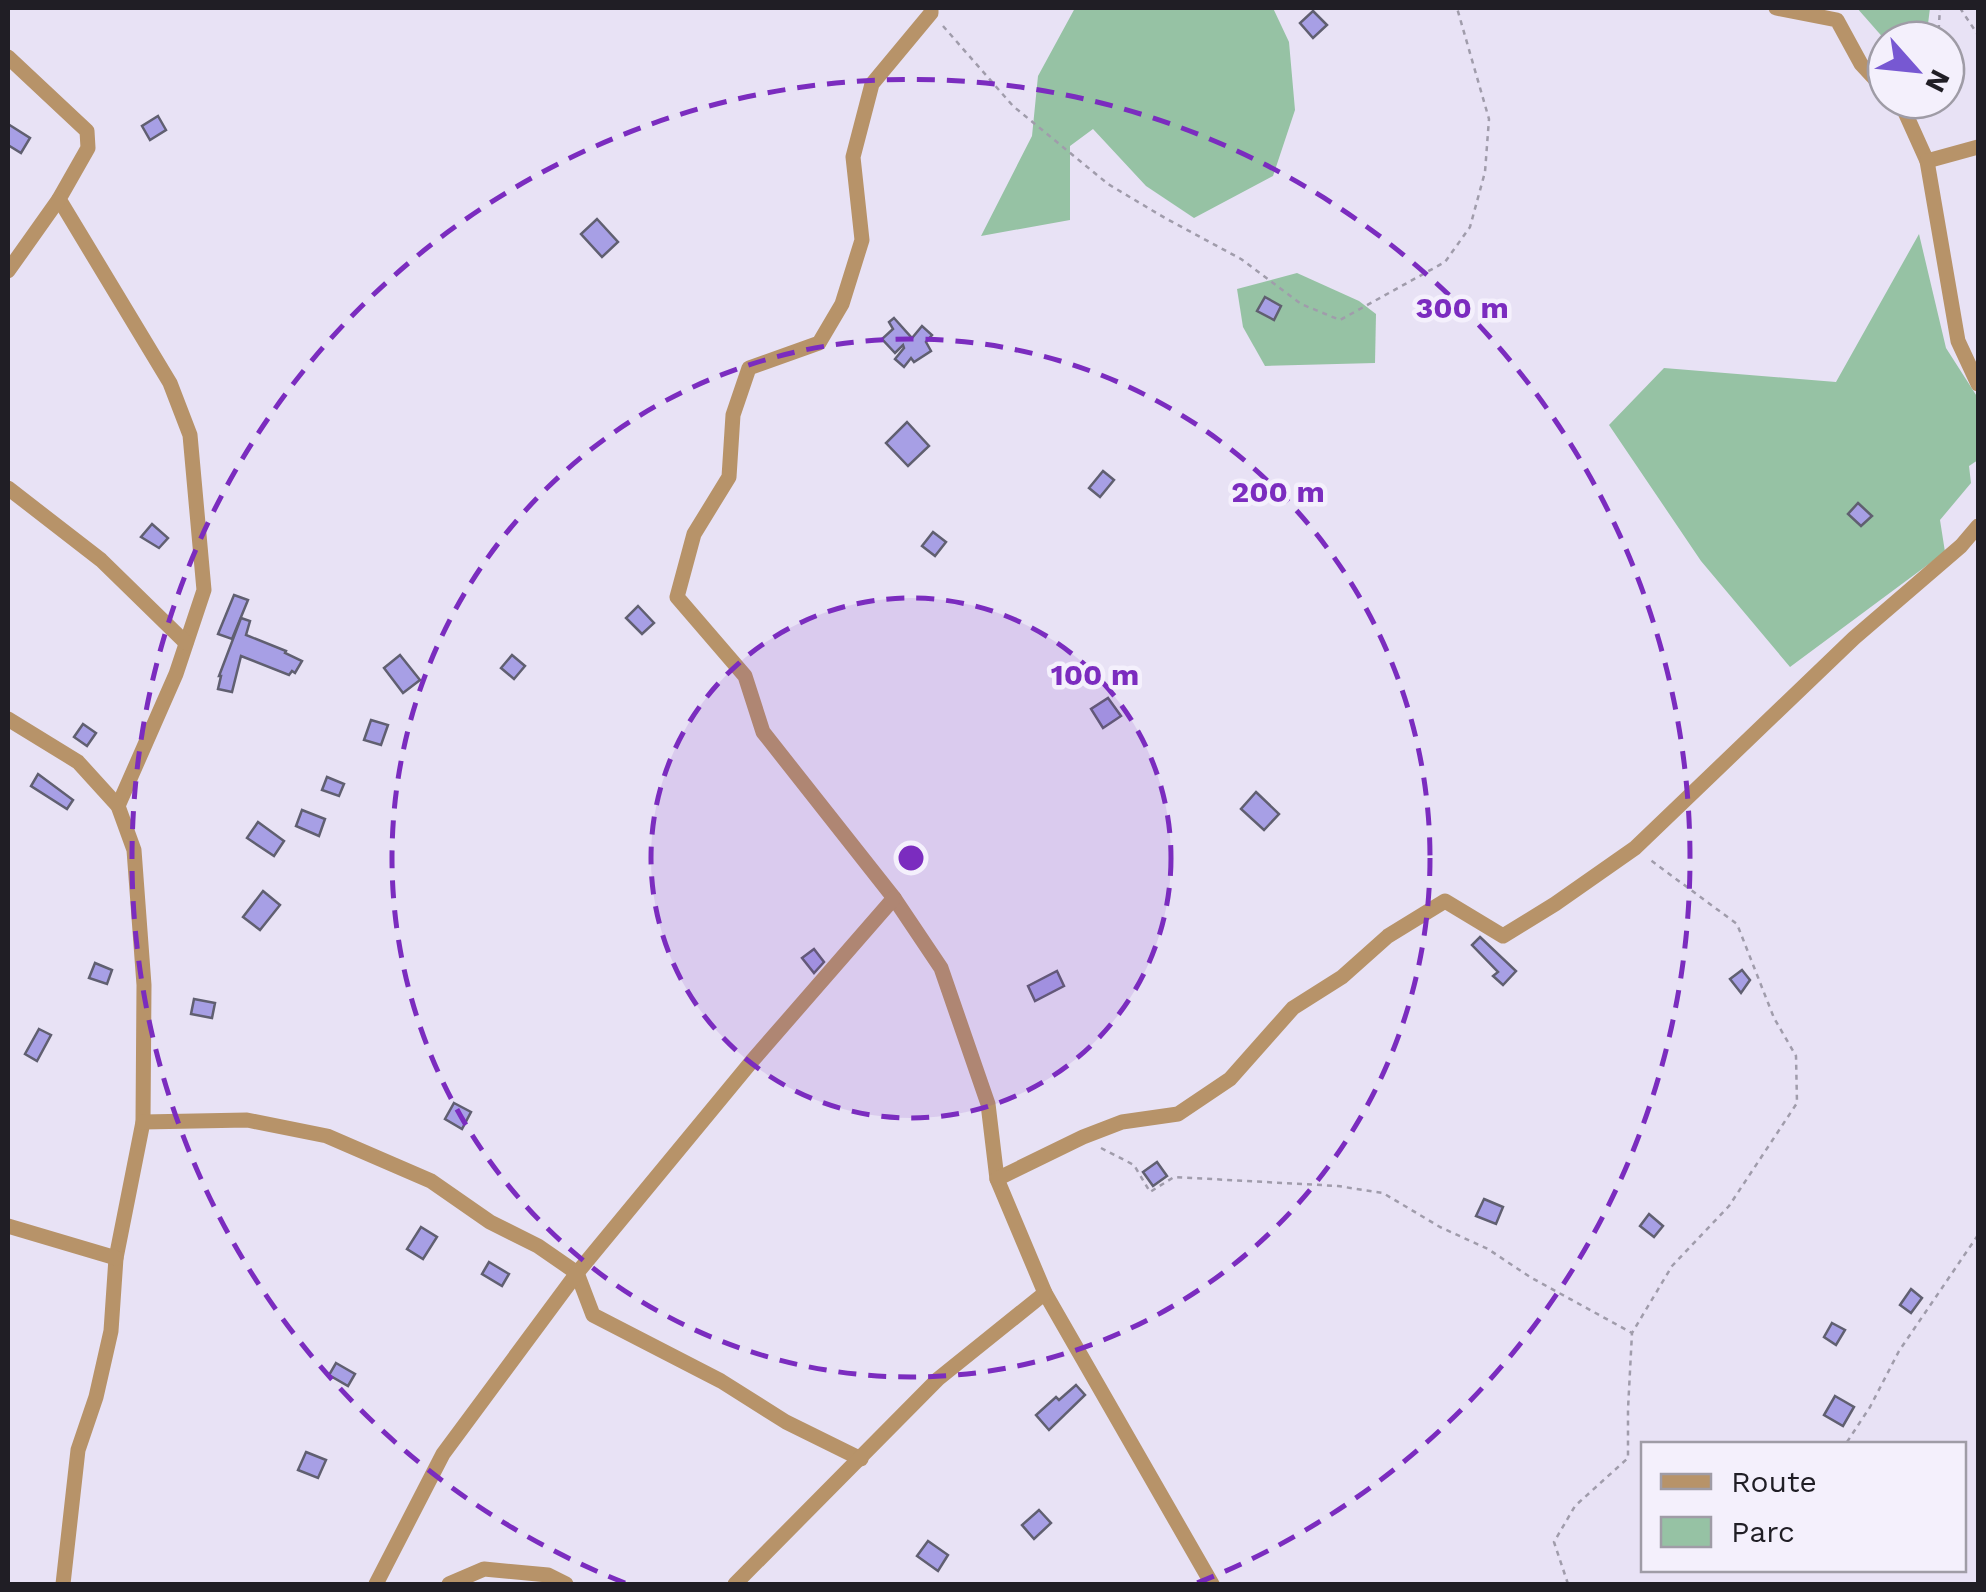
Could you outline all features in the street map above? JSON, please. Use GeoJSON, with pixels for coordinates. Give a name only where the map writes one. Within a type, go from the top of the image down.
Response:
{"type":"FeatureCollection","features":[{"type":"Feature","properties":{"kind":"street"},"geometry":{"type":"LineString","coordinates":[[1776,8],[1832,14],[1866,69]]}},
{"type":"Feature","properties":{"kind":"street"},"geometry":{"type":"LineString","coordinates":[[935,9],[872,84],[853,158],[862,240],[842,304],[819,343],[749,368],[734,415],[729,477],[694,534],[677,597],[746,676],[763,732],[894,898],[941,968],[988,1104],[996,1179],[1045,1292],[1212,1584]]}},
{"type":"Feature","properties":{"kind":"street"},"geometry":{"type":"LineString","coordinates":[[8,57],[87,131],[88,148],[59,199],[8,271]]}},
{"type":"Feature","properties":{"kind":"street"},"geometry":{"type":"LineString","coordinates":[[1908,120],[1926,162],[1958,341],[1978,384]]}},
{"type":"Feature","properties":{"kind":"street"},"geometry":{"type":"LineString","coordinates":[[1926,162],[1978,147]]}},
{"type":"Feature","properties":{"kind":"street"},"geometry":{"type":"LineString","coordinates":[[59,199],[170,384],[190,435],[204,590],[176,674],[118,806]]}},
{"type":"Feature","properties":{"kind":"street"},"geometry":{"type":"LineString","coordinates":[[8,488],[102,560],[186,643]]}},
{"type":"Feature","properties":{"kind":"street"},"geometry":{"type":"LineString","coordinates":[[996,1179],[1122,1122],[1178,1114],[1230,1079],[1293,1008],[1342,976],[1388,936],[1445,901],[1503,936],[1556,904],[1635,848],[1854,638],[1961,546],[1978,526]]}},
{"type":"Feature","properties":{"kind":"street"},"geometry":{"type":"LineString","coordinates":[[8,719],[78,762],[118,806],[134,850],[144,985],[143,1122],[116,1258],[111,1331],[96,1397],[78,1450],[63,1584]]}},
{"type":"Feature","properties":{"kind":"street"},"geometry":{"type":"LineString","coordinates":[[376,1584],[442,1454],[577,1273],[752,1061],[894,898]]}},
{"type":"Feature","properties":{"kind":"street"},"geometry":{"type":"LineString","coordinates":[[143,1122],[247,1120],[327,1136],[431,1182],[577,1273],[593,1315],[861,1460]]}},
{"type":"Feature","properties":{"kind":"street"},"geometry":{"type":"LineString","coordinates":[[8,1226],[116,1258]]}},
{"type":"Feature","properties":{"kind":"street"},"geometry":{"type":"LineString","coordinates":[[735,1584],[938,1379],[1045,1292]]}},
{"type":"Feature","properties":{"kind":"street"},"geometry":{"type":"LineString","coordinates":[[448,1584],[484,1569],[548,1575],[566,1584]]}},
{"type":"Feature","properties":{"kind":"path"},"geometry":{"type":"LineString","coordinates":[[935,9],[1013,106],[1108,184],[1242,259],[1300,304],[1340,320],[1445,262],[1470,227],[1486,172],[1489,119],[1458,8]]}},
{"type":"Feature","properties":{"kind":"path"},"geometry":{"type":"LineString","coordinates":[[1960,8],[1978,35]]}},
{"type":"Feature","properties":{"kind":"path"},"geometry":{"type":"LineString","coordinates":[[1568,1584],[1554,1542],[1575,1506],[1628,1458],[1632,1333],[1672,1266],[1729,1206],[1797,1103],[1796,1056],[1774,1018],[1737,924],[1635,848]]}},
{"type":"Feature","properties":{"kind":"path"},"geometry":{"type":"LineString","coordinates":[[1082,1137],[1134,1164],[1150,1192],[1174,1177],[1338,1186],[1383,1193],[1632,1333]]}},
{"type":"Feature","properties":{"kind":"path"},"geometry":{"type":"LineString","coordinates":[[1846,1442],[1870,1407],[1899,1351],[1978,1235]]}},
{"type":"Feature","properties":{"kind":"green space"},"geometry":{"type":"Polygon","coordinates":[[[1075,8],[1273,8],[1289,42],[1295,110],[1273,176],[1194,218],[1146,186],[1093,129],[1070,146],[1070,220],[981,236],[1032,136],[1038,76],[1075,8]]]}},
{"type":"Feature","properties":{"kind":"green space"},"geometry":{"type":"Polygon","coordinates":[[[1857,8],[1930,8],[1928,20],[1868,20],[1857,8]]]}},
{"type":"Feature","properties":{"kind":"green space"},"geometry":{"type":"Polygon","coordinates":[[[1919,234],[1946,348],[1978,398],[1978,460],[1969,466],[1971,483],[1940,520],[1945,552],[1790,667],[1701,561],[1609,425],[1664,368],[1836,382],[1919,234]]]}},
{"type":"Feature","properties":{"kind":"green space"},"geometry":{"type":"Polygon","coordinates":[[[1297,273],[1359,301],[1376,314],[1375,363],[1265,366],[1243,327],[1237,289],[1297,273]]]}},
{"type":"Feature","properties":{"kind":"building"},"geometry":{"type":"Polygon","coordinates":[[[1313,11],[1327,25],[1313,38],[1300,23],[1313,11]]]}},
{"type":"Feature","properties":{"kind":"building"},"geometry":{"type":"Polygon","coordinates":[[[158,116],[166,130],[150,140],[142,126],[158,116]]]}},
{"type":"Feature","properties":{"kind":"building"},"geometry":{"type":"Polygon","coordinates":[[[8,124],[30,138],[21,153],[8,145],[8,124]]]}},
{"type":"Feature","properties":{"kind":"building"},"geometry":{"type":"Polygon","coordinates":[[[597,219],[618,242],[602,257],[581,234],[597,219]]]}},
{"type":"Feature","properties":{"kind":"building"},"geometry":{"type":"Polygon","coordinates":[[[1265,297],[1281,306],[1274,320],[1257,311],[1265,297]]]}},
{"type":"Feature","properties":{"kind":"building"},"geometry":{"type":"Polygon","coordinates":[[[894,318],[912,338],[922,326],[932,335],[926,342],[931,351],[914,362],[911,358],[904,367],[895,359],[903,345],[895,353],[882,339],[893,329],[889,322],[894,318]]]}},
{"type":"Feature","properties":{"kind":"building"},"geometry":{"type":"Polygon","coordinates":[[[907,422],[929,446],[908,466],[886,443],[907,422]]]}},
{"type":"Feature","properties":{"kind":"building"},"geometry":{"type":"Polygon","coordinates":[[[1103,471],[1114,480],[1100,497],[1089,488],[1103,471]]]}},
{"type":"Feature","properties":{"kind":"building"},"geometry":{"type":"Polygon","coordinates":[[[1858,503],[1872,516],[1861,526],[1848,514],[1858,503]]]}},
{"type":"Feature","properties":{"kind":"building"},"geometry":{"type":"Polygon","coordinates":[[[152,524],[168,538],[159,548],[141,537],[152,524]]]}},
{"type":"Feature","properties":{"kind":"building"},"geometry":{"type":"Polygon","coordinates":[[[933,532],[946,542],[935,556],[922,546],[933,532]]]}},
{"type":"Feature","properties":{"kind":"building"},"geometry":{"type":"Polygon","coordinates":[[[234,595],[248,600],[232,639],[218,634],[234,595]]]}},
{"type":"Feature","properties":{"kind":"building"},"geometry":{"type":"Polygon","coordinates":[[[638,606],[654,623],[642,634],[626,618],[638,606]]]}},
{"type":"Feature","properties":{"kind":"building"},"geometry":{"type":"Polygon","coordinates":[[[241,618],[250,621],[246,635],[302,661],[295,673],[289,675],[241,656],[232,692],[218,689],[219,676],[241,618]]]}},
{"type":"Feature","properties":{"kind":"building"},"geometry":{"type":"Polygon","coordinates":[[[400,655],[420,680],[403,693],[384,668],[400,655]]]}},
{"type":"Feature","properties":{"kind":"building"},"geometry":{"type":"Polygon","coordinates":[[[512,655],[525,666],[514,679],[501,668],[512,655]]]}},
{"type":"Feature","properties":{"kind":"building"},"geometry":{"type":"Polygon","coordinates":[[[1108,698],[1121,716],[1103,728],[1091,709],[1108,698]]]}},
{"type":"Feature","properties":{"kind":"building"},"geometry":{"type":"Polygon","coordinates":[[[371,720],[388,725],[381,745],[364,740],[371,720]]]}},
{"type":"Feature","properties":{"kind":"building"},"geometry":{"type":"Polygon","coordinates":[[[83,724],[96,733],[87,746],[74,737],[83,724]]]}},
{"type":"Feature","properties":{"kind":"building"},"geometry":{"type":"Polygon","coordinates":[[[38,774],[73,800],[67,809],[31,786],[38,774]]]}},
{"type":"Feature","properties":{"kind":"building"},"geometry":{"type":"Polygon","coordinates":[[[327,777],[344,784],[339,796],[322,790],[327,777]]]}},
{"type":"Feature","properties":{"kind":"building"},"geometry":{"type":"Polygon","coordinates":[[[1256,792],[1279,814],[1264,830],[1241,809],[1256,792]]]}},
{"type":"Feature","properties":{"kind":"building"},"geometry":{"type":"Polygon","coordinates":[[[302,810],[325,819],[319,836],[296,826],[302,810]]]}},
{"type":"Feature","properties":{"kind":"building"},"geometry":{"type":"Polygon","coordinates":[[[258,822],[284,841],[274,856],[247,838],[258,822]]]}},
{"type":"Feature","properties":{"kind":"building"},"geometry":{"type":"Polygon","coordinates":[[[263,891],[280,905],[260,930],[243,917],[263,891]]]}},
{"type":"Feature","properties":{"kind":"building"},"geometry":{"type":"Polygon","coordinates":[[[1480,937],[1516,971],[1503,985],[1493,976],[1498,972],[1472,945],[1480,937]]]}},
{"type":"Feature","properties":{"kind":"building"},"geometry":{"type":"Polygon","coordinates":[[[814,949],[824,962],[814,973],[802,958],[814,949]]]}},
{"type":"Feature","properties":{"kind":"building"},"geometry":{"type":"Polygon","coordinates":[[[95,963],[112,970],[107,984],[89,978],[95,963]]]}},
{"type":"Feature","properties":{"kind":"building"},"geometry":{"type":"Polygon","coordinates":[[[1742,970],[1750,980],[1741,993],[1730,979],[1742,970]]]}},
{"type":"Feature","properties":{"kind":"building"},"geometry":{"type":"Polygon","coordinates":[[[1057,971],[1064,986],[1035,1001],[1028,986],[1057,971]]]}},
{"type":"Feature","properties":{"kind":"building"},"geometry":{"type":"Polygon","coordinates":[[[194,999],[215,1003],[212,1018],[191,1014],[194,999]]]}},
{"type":"Feature","properties":{"kind":"building"},"geometry":{"type":"Polygon","coordinates":[[[39,1029],[51,1035],[37,1061],[25,1054],[39,1029]]]}},
{"type":"Feature","properties":{"kind":"building"},"geometry":{"type":"Polygon","coordinates":[[[454,1103],[471,1112],[462,1129],[445,1119],[454,1103]]]}},
{"type":"Feature","properties":{"kind":"building"},"geometry":{"type":"Polygon","coordinates":[[[1157,1162],[1167,1176],[1153,1186],[1143,1172],[1157,1162]]]}},
{"type":"Feature","properties":{"kind":"building"},"geometry":{"type":"Polygon","coordinates":[[[1484,1199],[1503,1207],[1496,1224],[1476,1216],[1484,1199]]]}},
{"type":"Feature","properties":{"kind":"building"},"geometry":{"type":"Polygon","coordinates":[[[1649,1214],[1663,1226],[1654,1237],[1640,1226],[1649,1214]]]}},
{"type":"Feature","properties":{"kind":"building"},"geometry":{"type":"Polygon","coordinates":[[[421,1227],[437,1237],[423,1259],[407,1249],[421,1227]]]}},
{"type":"Feature","properties":{"kind":"building"},"geometry":{"type":"Polygon","coordinates":[[[489,1262],[509,1274],[502,1286],[482,1274],[489,1262]]]}},
{"type":"Feature","properties":{"kind":"building"},"geometry":{"type":"Polygon","coordinates":[[[1911,1289],[1922,1298],[1911,1313],[1900,1305],[1911,1289]]]}},
{"type":"Feature","properties":{"kind":"building"},"geometry":{"type":"Polygon","coordinates":[[[1832,1323],[1845,1330],[1836,1345],[1824,1337],[1832,1323]]]}},
{"type":"Feature","properties":{"kind":"building"},"geometry":{"type":"Polygon","coordinates":[[[336,1363],[355,1374],[348,1386],[329,1375],[336,1363]]]}},
{"type":"Feature","properties":{"kind":"building"},"geometry":{"type":"Polygon","coordinates":[[[1076,1385],[1085,1395],[1049,1430],[1036,1415],[1076,1385]]]}},
{"type":"Feature","properties":{"kind":"building"},"geometry":{"type":"Polygon","coordinates":[[[1835,1396],[1854,1407],[1843,1426],[1824,1415],[1835,1396]]]}},
{"type":"Feature","properties":{"kind":"building"},"geometry":{"type":"Polygon","coordinates":[[[306,1452],[326,1460],[318,1478],[298,1470],[306,1452]]]}},
{"type":"Feature","properties":{"kind":"building"},"geometry":{"type":"Polygon","coordinates":[[[1039,1510],[1051,1523],[1034,1539],[1022,1525],[1039,1510]]]}},
{"type":"Feature","properties":{"kind":"building"},"geometry":{"type":"Polygon","coordinates":[[[928,1541],[948,1555],[938,1571],[917,1556],[928,1541]]]}}]}
